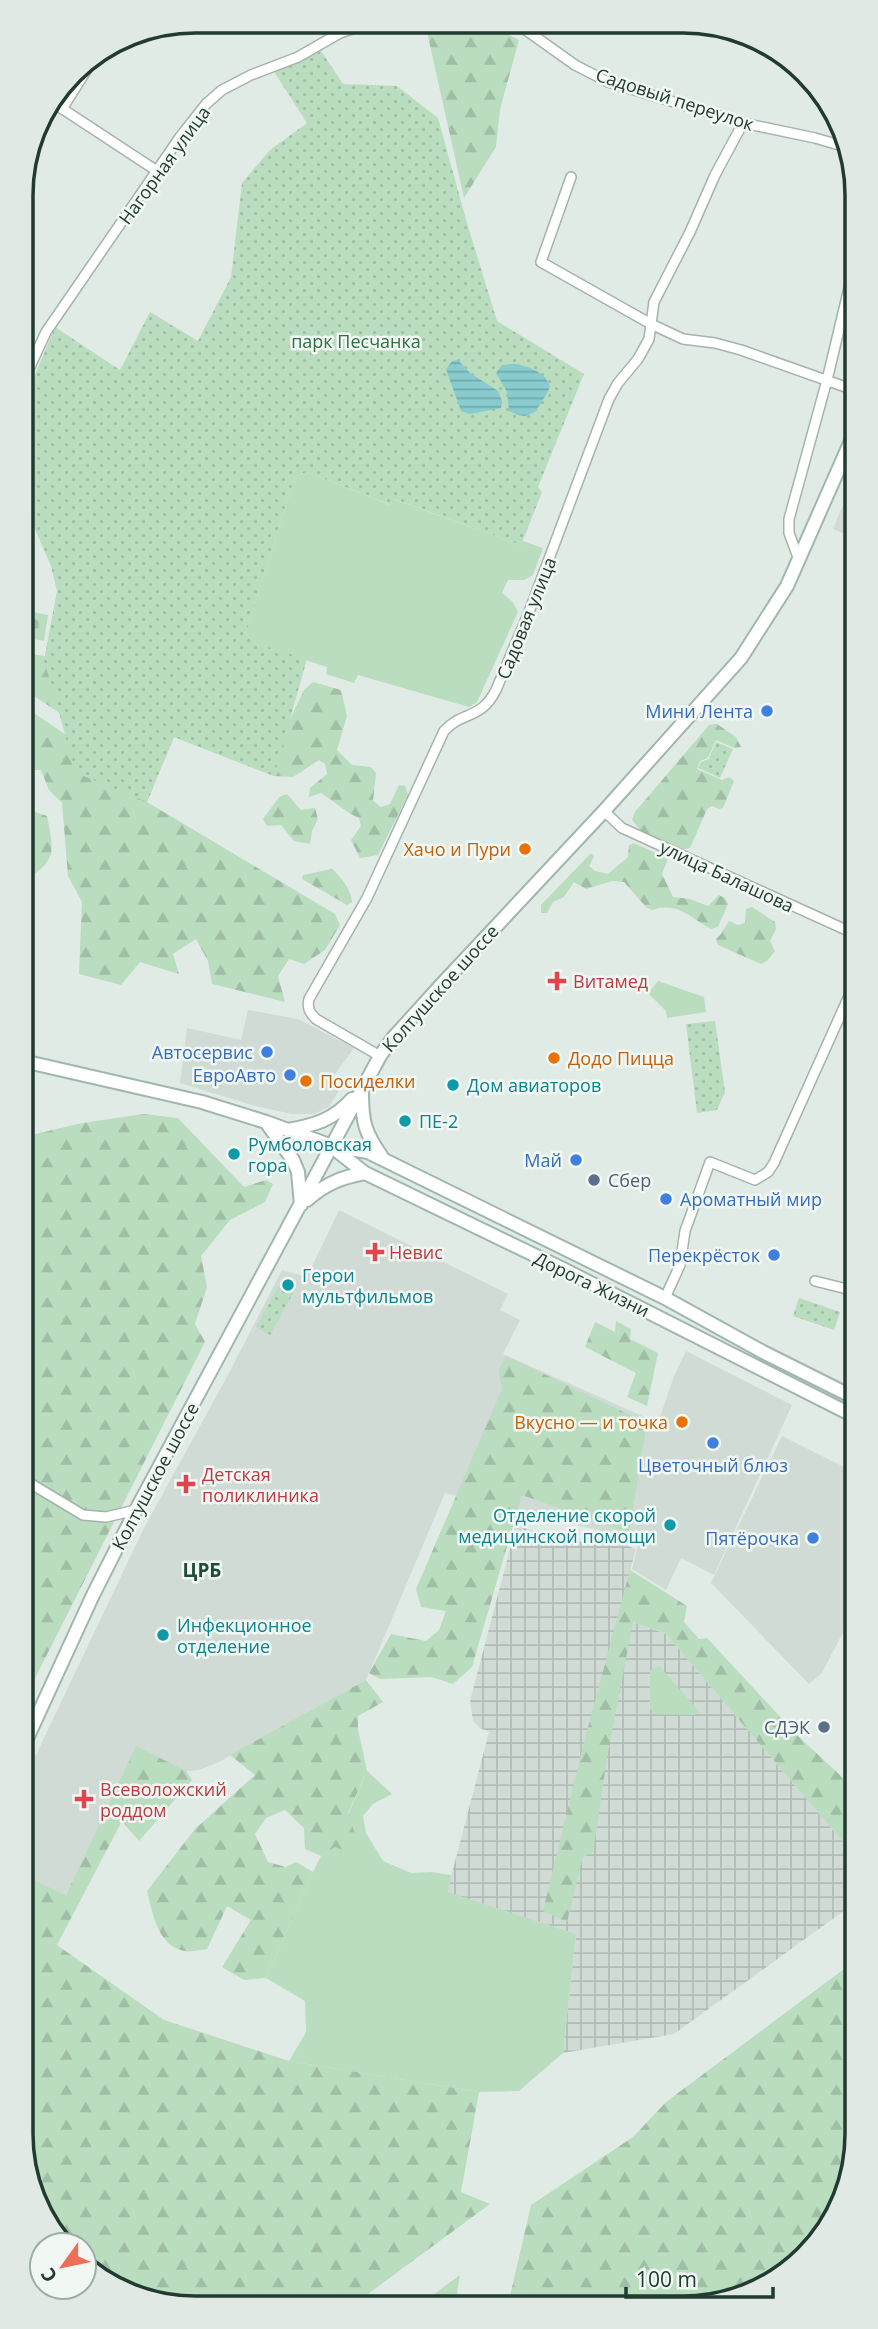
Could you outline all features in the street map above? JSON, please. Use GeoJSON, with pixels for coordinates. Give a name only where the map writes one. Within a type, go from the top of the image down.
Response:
{"type":"FeatureCollection","features":[{"type":"Feature","properties":{"kind":"main road","name":"Колтушское шоссе"},"geometry":{"type":"LineString","coordinates":[[33,1725],[93,1594],[136,1510],[380,1056],[393,1038],[604,811],[741,658],[781,596],[845,455]]}},
{"type":"Feature","properties":{"kind":"main road","name":"Дорога Жизни"},"geometry":{"type":"LineString","coordinates":[[34,1062],[202,1102],[332,1146],[368,1152],[665,1298],[844,1393]]}},
{"type":"Feature","properties":{"kind":"main road"},"geometry":{"type":"LineString","coordinates":[[288,1130],[328,1120],[340,1112],[362,1089]]}},
{"type":"Feature","properties":{"kind":"main road"},"geometry":{"type":"LineString","coordinates":[[362,1089],[364,1128],[384,1159]]}},
{"type":"Feature","properties":{"kind":"main road"},"geometry":{"type":"LineString","coordinates":[[266,1122],[293,1160],[298,1172],[301,1205]]}},
{"type":"Feature","properties":{"kind":"main road","name":"Дорога Жизни"},"geometry":{"type":"LineString","coordinates":[[332,1146],[365,1173],[844,1412]]}},
{"type":"Feature","properties":{"kind":"main road"},"geometry":{"type":"LineString","coordinates":[[301,1205],[330,1182],[365,1173]]}},
{"type":"Feature","properties":{"kind":"street","name":"Садовый переулок"},"geometry":{"type":"LineString","coordinates":[[530,33],[575,65],[608,82],[743,123],[836,144]]}},
{"type":"Feature","properties":{"kind":"street","name":"Нагорная улица"},"geometry":{"type":"LineString","coordinates":[[34,358],[46,332],[196,115],[222,90],[251,75],[298,57],[339,34]]}},
{"type":"Feature","properties":{"kind":"street"},"geometry":{"type":"LineString","coordinates":[[76,87],[62,109],[157,172]]}},
{"type":"Feature","properties":{"kind":"street","name":"Садовая улица"},"geometry":{"type":"LineString","coordinates":[[380,1056],[316,1019],[310,1013],[309,999],[367,898],[444,731],[455,721],[478,712],[490,701],[496,690],[536,596],[609,399],[649,339],[654,302],[743,123]]}},
{"type":"Feature","properties":{"kind":"street"},"geometry":{"type":"LineString","coordinates":[[572,177],[541,262],[683,339],[741,350],[845,387]]}},
{"type":"Feature","properties":{"kind":"street"},"geometry":{"type":"LineString","coordinates":[[799,560],[789,533],[789,519],[845,305]]}},
{"type":"Feature","properties":{"kind":"street","name":"улица Балашова"},"geometry":{"type":"LineString","coordinates":[[604,811],[622,828],[845,929]]}},
{"type":"Feature","properties":{"kind":"street"},"geometry":{"type":"LineString","coordinates":[[665,1298],[680,1265],[685,1231],[710,1162],[755,1180],[768,1172],[845,1006]]}},
{"type":"Feature","properties":{"kind":"street"},"geometry":{"type":"LineString","coordinates":[[815,1281],[844,1288]]}},
{"type":"Feature","properties":{"kind":"street"},"geometry":{"type":"LineString","coordinates":[[33,1485],[83,1515],[106,1517],[136,1510]]}},
{"type":"Feature","properties":{"kind":"shaded area"},"geometry":{"type":"Polygon","coordinates":[[[845,501],[845,534],[833,529],[845,501]]]}},
{"type":"Feature","properties":{"kind":"shaded area"},"geometry":{"type":"Polygon","coordinates":[[[248,1010],[298,1019],[354,1048],[330,1081],[341,1087],[329,1107],[314,1114],[292,1114],[255,1106],[180,1083],[187,1028],[241,1040],[248,1010]]]}},
{"type":"Feature","properties":{"kind":"shaded area"},"geometry":{"type":"Polygon","coordinates":[[[339,1210],[508,1294],[500,1310],[520,1320],[503,1354],[658,1423],[674,1376],[686,1351],[792,1405],[714,1575],[681,1558],[666,1590],[632,1569],[638,1545],[618,1535],[445,1493],[366,1680],[217,1763],[199,1770],[186,1771],[136,1747],[66,1895],[33,1879],[33,1761],[144,1528],[282,1270],[307,1277],[339,1210]]]}},
{"type":"Feature","properties":{"kind":"shaded area"},"geometry":{"type":"Polygon","coordinates":[[[782,1436],[844,1467],[844,1630],[822,1673],[809,1684],[711,1583],[782,1436]]]}},
{"type":"Feature","properties":{"kind":"shaded area"},"geometry":{"type":"Polygon","coordinates":[[[516,1526],[583,1542],[587,1533],[636,1549],[630,1570],[633,1622],[666,1634],[844,1843],[844,1911],[674,2034],[563,2053],[576,1934],[447,1892],[489,1732],[473,1721],[470,1701],[516,1526]]]}},
{"type":"Feature","properties":{"kind":"green space"},"geometry":{"type":"Polygon","coordinates":[[[506,33],[519,40],[500,109],[496,147],[464,198],[427,34],[506,33]]]}},
{"type":"Feature","properties":{"kind":"green space","name":"парк Песчанка"},"geometry":{"type":"Polygon","coordinates":[[[321,51],[343,84],[397,86],[438,118],[497,321],[584,374],[538,487],[542,492],[521,545],[394,499],[391,505],[307,472],[295,476],[246,633],[251,642],[307,659],[274,776],[174,737],[147,802],[76,773],[44,660],[57,591],[51,566],[34,527],[34,378],[55,327],[120,370],[150,312],[198,341],[231,277],[242,183],[270,150],[307,123],[273,70],[321,51]]]}},
{"type":"Feature","properties":{"kind":"green space"},"geometry":{"type":"Polygon","coordinates":[[[307,472],[390,505],[393,499],[521,545],[523,541],[543,548],[533,575],[524,580],[508,580],[502,593],[513,602],[518,612],[477,702],[469,707],[358,675],[354,683],[326,674],[327,667],[251,642],[246,633],[295,476],[307,472]]]}},
{"type":"Feature","properties":{"kind":"green space"},"geometry":{"type":"Polygon","coordinates":[[[34,612],[48,615],[44,641],[34,639],[34,612]]]}},
{"type":"Feature","properties":{"kind":"green space"},"geometry":{"type":"Polygon","coordinates":[[[34,654],[55,658],[153,788],[147,802],[335,914],[340,925],[325,950],[304,964],[289,959],[278,976],[285,1002],[212,984],[208,961],[196,939],[173,954],[179,974],[140,962],[121,985],[79,974],[82,902],[68,876],[62,803],[49,790],[41,770],[34,770],[34,713],[65,734],[70,720],[34,696],[34,654]]]}},
{"type":"Feature","properties":{"kind":"green space"},"geometry":{"type":"Polygon","coordinates":[[[313,682],[341,690],[347,716],[337,750],[352,765],[371,767],[376,773],[373,801],[381,807],[390,804],[399,785],[405,786],[408,795],[378,855],[360,858],[351,840],[361,826],[359,818],[321,793],[309,797],[310,788],[327,774],[325,764],[319,760],[293,777],[274,776],[174,737],[162,766],[153,694],[288,723],[304,690],[313,682]]]}},
{"type":"Feature","properties":{"kind":"green space"},"geometry":{"type":"Polygon","coordinates":[[[717,724],[736,737],[741,747],[734,748],[716,740],[708,758],[700,761],[697,769],[722,780],[729,777],[734,781],[723,808],[712,806],[707,809],[690,848],[683,850],[641,831],[632,820],[635,812],[709,725],[717,724]]]}},
{"type":"Feature","properties":{"kind":"green space"},"geometry":{"type":"Polygon","coordinates":[[[716,742],[733,749],[720,778],[698,768],[701,762],[709,759],[716,742]]]}},
{"type":"Feature","properties":{"kind":"green space"},"geometry":{"type":"Polygon","coordinates":[[[287,794],[301,810],[315,808],[318,819],[310,844],[294,841],[281,825],[267,826],[263,819],[279,797],[287,794]]]}},
{"type":"Feature","properties":{"kind":"green space"},"geometry":{"type":"Polygon","coordinates":[[[34,812],[47,816],[51,840],[50,856],[34,874],[34,812]]]}},
{"type":"Feature","properties":{"kind":"green space"},"geometry":{"type":"Polygon","coordinates":[[[634,843],[668,859],[662,874],[673,897],[690,899],[708,906],[719,895],[725,898],[728,904],[718,927],[711,929],[676,909],[652,910],[646,907],[624,882],[612,881],[586,889],[574,882],[564,897],[553,902],[547,913],[541,913],[541,905],[591,853],[594,857],[589,866],[595,871],[608,874],[628,857],[629,845],[634,843]]]}},
{"type":"Feature","properties":{"kind":"green space"},"geometry":{"type":"Polygon","coordinates":[[[332,869],[350,892],[352,902],[347,905],[302,879],[303,875],[332,869]]]}},
{"type":"Feature","properties":{"kind":"green space"},"geometry":{"type":"Polygon","coordinates":[[[752,907],[775,922],[776,929],[770,941],[775,951],[761,964],[718,945],[716,939],[729,921],[738,925],[745,923],[746,909],[752,907]]]}},
{"type":"Feature","properties":{"kind":"green space"},"geometry":{"type":"Polygon","coordinates":[[[658,981],[704,997],[706,1012],[667,1018],[666,1011],[648,993],[658,981]]]}},
{"type":"Feature","properties":{"kind":"green space"},"geometry":{"type":"Polygon","coordinates":[[[715,1021],[725,1092],[717,1110],[697,1113],[686,1024],[715,1021]]]}},
{"type":"Feature","properties":{"kind":"green space"},"geometry":{"type":"Polygon","coordinates":[[[144,1114],[178,1118],[244,1187],[266,1180],[273,1184],[265,1202],[230,1220],[201,1256],[207,1287],[195,1324],[205,1342],[33,1682],[34,1135],[82,1123],[144,1114]]]}},
{"type":"Feature","properties":{"kind":"green space"},"geometry":{"type":"Polygon","coordinates":[[[282,1280],[296,1288],[270,1335],[256,1327],[282,1280]]]}},
{"type":"Feature","properties":{"kind":"green space"},"geometry":{"type":"Polygon","coordinates":[[[799,1298],[840,1312],[834,1330],[793,1316],[799,1298]]]}},
{"type":"Feature","properties":{"kind":"green space"},"geometry":{"type":"Polygon","coordinates":[[[616,1321],[631,1329],[630,1339],[658,1353],[647,1406],[627,1397],[636,1373],[585,1347],[595,1322],[615,1332],[616,1321]]]}},
{"type":"Feature","properties":{"kind":"green space"},"geometry":{"type":"Polygon","coordinates":[[[506,1356],[647,1423],[629,1533],[522,1495],[472,1667],[453,1684],[431,1677],[380,1679],[369,1673],[391,1634],[426,1641],[439,1630],[446,1611],[421,1607],[416,1589],[502,1389],[499,1370],[506,1356]]]}},
{"type":"Feature","properties":{"kind":"green space"},"geometry":{"type":"Polygon","coordinates":[[[630,1570],[687,1606],[684,1622],[699,1639],[707,1638],[798,1736],[844,1779],[844,1843],[666,1634],[633,1622],[607,1758],[593,1852],[583,1857],[567,1922],[543,1911],[630,1570]]]}},
{"type":"Feature","properties":{"kind":"green space"},"geometry":{"type":"Polygon","coordinates":[[[659,1666],[699,1711],[694,1715],[655,1714],[650,1708],[650,1670],[659,1666]]]}},
{"type":"Feature","properties":{"kind":"green space"},"geometry":{"type":"Polygon","coordinates":[[[366,1680],[383,1702],[358,1716],[367,1771],[348,1813],[359,1846],[353,1854],[335,1847],[321,1856],[305,1849],[304,1828],[285,1810],[266,1818],[255,1834],[268,1862],[286,1867],[296,1862],[313,1872],[266,1978],[244,1980],[222,1967],[251,1920],[227,1906],[207,1949],[184,1951],[175,1948],[162,1935],[154,1919],[147,1891],[195,1829],[255,1775],[230,1755],[366,1680]]]}},
{"type":"Feature","properties":{"kind":"green space"},"geometry":{"type":"Polygon","coordinates":[[[136,1746],[186,1771],[192,1780],[139,1841],[122,1821],[57,1945],[164,2020],[289,2061],[479,2092],[461,2192],[490,2204],[365,2296],[196,2296],[164,2293],[114,2274],[98,2263],[98,2231],[66,2231],[46,2196],[36,2165],[33,2133],[33,1879],[66,1895],[136,1746]]]}},
{"type":"Feature","properties":{"kind":"green space"},"geometry":{"type":"Polygon","coordinates":[[[367,1771],[392,1794],[373,1804],[363,1816],[366,1833],[383,1861],[411,1873],[451,1875],[448,1892],[576,1934],[563,2053],[519,2091],[479,2092],[289,2061],[306,2032],[305,2001],[266,1978],[313,1872],[321,1856],[334,1847],[367,1771]]]}},
{"type":"Feature","properties":{"kind":"green space"},"geometry":{"type":"Polygon","coordinates":[[[844,1969],[843,2155],[832,2196],[823,2215],[797,2248],[764,2274],[714,2293],[682,2296],[510,2296],[531,2205],[633,2137],[666,2102],[844,1969]]]}},
{"type":"Feature","properties":{"kind":"green space"},"geometry":{"type":"Polygon","coordinates":[[[460,2275],[456,2296],[431,2296],[460,2275]]]}},
{"type":"Feature","properties":{"kind":"water"},"geometry":{"type":"Polygon","coordinates":[[[458,360],[470,373],[498,391],[502,401],[501,408],[470,414],[461,411],[446,369],[452,361],[458,360]]]}},
{"type":"Feature","properties":{"kind":"water"},"geometry":{"type":"Polygon","coordinates":[[[516,364],[541,374],[550,386],[535,412],[525,416],[509,411],[507,392],[496,373],[502,365],[516,364]]]}},
{"type":"Feature","properties":{"kind":"place","name":"Мини Лента"},"geometry":{"type":"Point","coordinates":[767,711]}},
{"type":"Feature","properties":{"kind":"place","name":"Хачо и Пури"},"geometry":{"type":"Point","coordinates":[525,849]}},
{"type":"Feature","properties":{"kind":"place","name":"Витамед"},"geometry":{"type":"Point","coordinates":[557,981]}},
{"type":"Feature","properties":{"kind":"place","name":"Автосервис"},"geometry":{"type":"Point","coordinates":[267,1052]}},
{"type":"Feature","properties":{"kind":"place","name":"Додо Пицца"},"geometry":{"type":"Point","coordinates":[554,1058]}},
{"type":"Feature","properties":{"kind":"place","name":"ЕвроАвто"},"geometry":{"type":"Point","coordinates":[290,1075]}},
{"type":"Feature","properties":{"kind":"place","name":"Посиделки"},"geometry":{"type":"Point","coordinates":[306,1081]}},
{"type":"Feature","properties":{"kind":"place","name":"Дом авиаторов"},"geometry":{"type":"Point","coordinates":[453,1085]}},
{"type":"Feature","properties":{"kind":"place","name":"ПЕ-2"},"geometry":{"type":"Point","coordinates":[405,1121]}},
{"type":"Feature","properties":{"kind":"place","name":"Румболовская гора"},"geometry":{"type":"Point","coordinates":[234,1154]}},
{"type":"Feature","properties":{"kind":"place","name":"Май"},"geometry":{"type":"Point","coordinates":[576,1160]}},
{"type":"Feature","properties":{"kind":"place","name":"Сбер"},"geometry":{"type":"Point","coordinates":[594,1180]}},
{"type":"Feature","properties":{"kind":"place","name":"Ароматный мир"},"geometry":{"type":"Point","coordinates":[666,1199]}},
{"type":"Feature","properties":{"kind":"place","name":"Невис"},"geometry":{"type":"Point","coordinates":[375,1252]}},
{"type":"Feature","properties":{"kind":"place","name":"Перекрёсток"},"geometry":{"type":"Point","coordinates":[774,1255]}},
{"type":"Feature","properties":{"kind":"place","name":"Герои мультфильмов"},"geometry":{"type":"Point","coordinates":[288,1285]}},
{"type":"Feature","properties":{"kind":"place","name":"Вкусно — и точка"},"geometry":{"type":"Point","coordinates":[682,1422]}},
{"type":"Feature","properties":{"kind":"place","name":"Цветочный блюз"},"geometry":{"type":"Point","coordinates":[713,1443]}},
{"type":"Feature","properties":{"kind":"place","name":"Детская поликлиника"},"geometry":{"type":"Point","coordinates":[186,1484]}},
{"type":"Feature","properties":{"kind":"place","name":"Отделение скорой медицинской помощи"},"geometry":{"type":"Point","coordinates":[670,1525]}},
{"type":"Feature","properties":{"kind":"place","name":"Пятёрочка"},"geometry":{"type":"Point","coordinates":[813,1538]}},
{"type":"Feature","properties":{"kind":"place","name":"Инфекционное отделение"},"geometry":{"type":"Point","coordinates":[163,1635]}},
{"type":"Feature","properties":{"kind":"place","name":"СДЭК"},"geometry":{"type":"Point","coordinates":[824,1727]}},
{"type":"Feature","properties":{"kind":"place","name":"Всеволожский роддом"},"geometry":{"type":"Point","coordinates":[84,1799]}},
{"type":"Feature","properties":{"kind":"district","name":"ЦРБ"},"geometry":{"type":"Point","coordinates":[202,1570]}}]}
